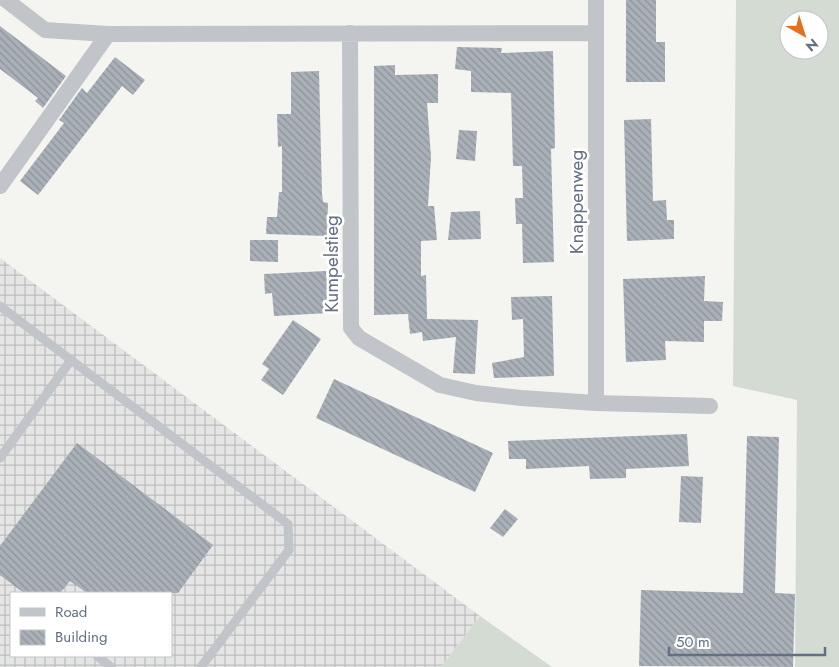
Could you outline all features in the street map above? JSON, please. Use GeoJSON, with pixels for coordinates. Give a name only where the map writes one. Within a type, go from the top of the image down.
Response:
{"type":"FeatureCollection","features":[{"type":"Feature","properties":{"kind":"street"},"geometry":{"type":"LineString","coordinates":[[6,0],[45,30],[108,34],[596,33]]}},
{"type":"Feature","properties":{"kind":"street","name":"Knappenweg"},"geometry":{"type":"LineString","coordinates":[[596,0],[596,403]]}},
{"type":"Feature","properties":{"kind":"street","name":"Kumpelstieg"},"geometry":{"type":"LineString","coordinates":[[350,33],[351,328],[359,338],[440,385],[521,398],[596,403],[710,406]]}},
{"type":"Feature","properties":{"kind":"street"},"geometry":{"type":"LineString","coordinates":[[0,186],[108,34]]}},
{"type":"Feature","properties":{"kind":"lane"},"geometry":{"type":"LineString","coordinates":[[0,306],[288,524],[289,550],[202,667]]}},
{"type":"Feature","properties":{"kind":"lane"},"geometry":{"type":"LineString","coordinates":[[0,458],[71,360]]}},
{"type":"Feature","properties":{"kind":"lane"},"geometry":{"type":"LineString","coordinates":[[98,657],[111,667]]}},
{"type":"Feature","properties":{"kind":"shaded area"},"geometry":{"type":"Polygon","coordinates":[[[736,0],[839,0],[839,667],[795,667],[797,400],[733,386],[736,0]]]}},
{"type":"Feature","properties":{"kind":"shaded area"},"geometry":{"type":"Polygon","coordinates":[[[0,258],[480,616],[441,667],[0,667],[0,258]]]}},
{"type":"Feature","properties":{"kind":"shaded area"},"geometry":{"type":"Polygon","coordinates":[[[480,616],[552,667],[441,667],[480,616]]]}},
{"type":"Feature","properties":{"kind":"building"},"geometry":{"type":"Polygon","coordinates":[[[626,0],[656,0],[656,42],[665,42],[665,82],[626,82],[626,0]]]}},
{"type":"Feature","properties":{"kind":"building"},"geometry":{"type":"Polygon","coordinates":[[[0,26],[66,76],[43,108],[35,101],[38,98],[0,69],[0,26]]]}},
{"type":"Feature","properties":{"kind":"building"},"geometry":{"type":"Polygon","coordinates":[[[457,47],[502,48],[501,53],[553,51],[555,148],[551,149],[554,262],[523,263],[522,224],[516,224],[515,198],[523,198],[522,166],[513,166],[511,93],[471,92],[471,71],[455,69],[457,47]]]}},
{"type":"Feature","properties":{"kind":"building"},"geometry":{"type":"Polygon","coordinates":[[[115,57],[145,80],[133,95],[122,86],[38,195],[20,181],[64,123],[59,120],[82,88],[87,93],[115,57]]]}},
{"type":"Feature","properties":{"kind":"building"},"geometry":{"type":"Polygon","coordinates":[[[395,65],[395,75],[438,74],[438,103],[427,103],[431,157],[428,206],[434,206],[437,240],[421,241],[421,276],[426,275],[427,319],[478,320],[475,374],[453,373],[456,337],[423,341],[422,332],[410,334],[408,314],[374,315],[374,66],[395,65]]]}},
{"type":"Feature","properties":{"kind":"building"},"geometry":{"type":"Polygon","coordinates":[[[319,71],[322,194],[323,202],[328,203],[327,236],[266,234],[267,217],[277,217],[279,192],[282,192],[282,146],[278,147],[277,114],[291,114],[291,72],[319,71]]]}},
{"type":"Feature","properties":{"kind":"building"},"geometry":{"type":"Polygon","coordinates":[[[651,119],[653,201],[666,200],[667,220],[674,220],[674,239],[627,241],[624,120],[651,119]]]}},
{"type":"Feature","properties":{"kind":"building"},"geometry":{"type":"Polygon","coordinates":[[[459,130],[477,131],[475,161],[456,159],[459,130]]]}},
{"type":"Feature","properties":{"kind":"building"},"geometry":{"type":"Polygon","coordinates":[[[480,211],[481,239],[448,240],[451,212],[480,211]]]}},
{"type":"Feature","properties":{"kind":"building"},"geometry":{"type":"Polygon","coordinates":[[[250,240],[278,240],[278,262],[250,261],[250,240]]]}},
{"type":"Feature","properties":{"kind":"building"},"geometry":{"type":"Polygon","coordinates":[[[326,271],[329,313],[274,316],[272,293],[265,294],[264,274],[326,271]]]}},
{"type":"Feature","properties":{"kind":"building"},"geometry":{"type":"Polygon","coordinates":[[[705,276],[704,301],[723,302],[722,321],[704,321],[704,342],[665,341],[666,360],[626,362],[623,279],[705,276]]]}},
{"type":"Feature","properties":{"kind":"building"},"geometry":{"type":"Polygon","coordinates":[[[552,296],[554,376],[494,378],[492,363],[524,357],[523,319],[512,320],[511,297],[552,296]]]}},
{"type":"Feature","properties":{"kind":"building"},"geometry":{"type":"Polygon","coordinates":[[[293,320],[321,339],[283,395],[261,380],[269,369],[262,364],[293,320]]]}},
{"type":"Feature","properties":{"kind":"building"},"geometry":{"type":"Polygon","coordinates":[[[334,379],[493,453],[475,492],[316,418],[334,379]]]}},
{"type":"Feature","properties":{"kind":"building"},"geometry":{"type":"Polygon","coordinates":[[[687,434],[689,466],[626,469],[626,478],[590,479],[589,466],[526,469],[526,459],[509,459],[508,441],[687,434]]]}},
{"type":"Feature","properties":{"kind":"building"},"geometry":{"type":"Polygon","coordinates":[[[747,436],[779,437],[775,593],[795,594],[793,667],[639,666],[641,590],[743,593],[747,436]]]}},
{"type":"Feature","properties":{"kind":"building"},"geometry":{"type":"Polygon","coordinates":[[[77,443],[213,545],[178,593],[86,592],[70,581],[61,592],[23,592],[0,575],[0,546],[77,443]]]}},
{"type":"Feature","properties":{"kind":"building"},"geometry":{"type":"Polygon","coordinates":[[[681,476],[703,477],[701,523],[679,522],[681,476]]]}},
{"type":"Feature","properties":{"kind":"building"},"geometry":{"type":"Polygon","coordinates":[[[505,509],[518,519],[503,537],[490,528],[505,509]]]}}]}
